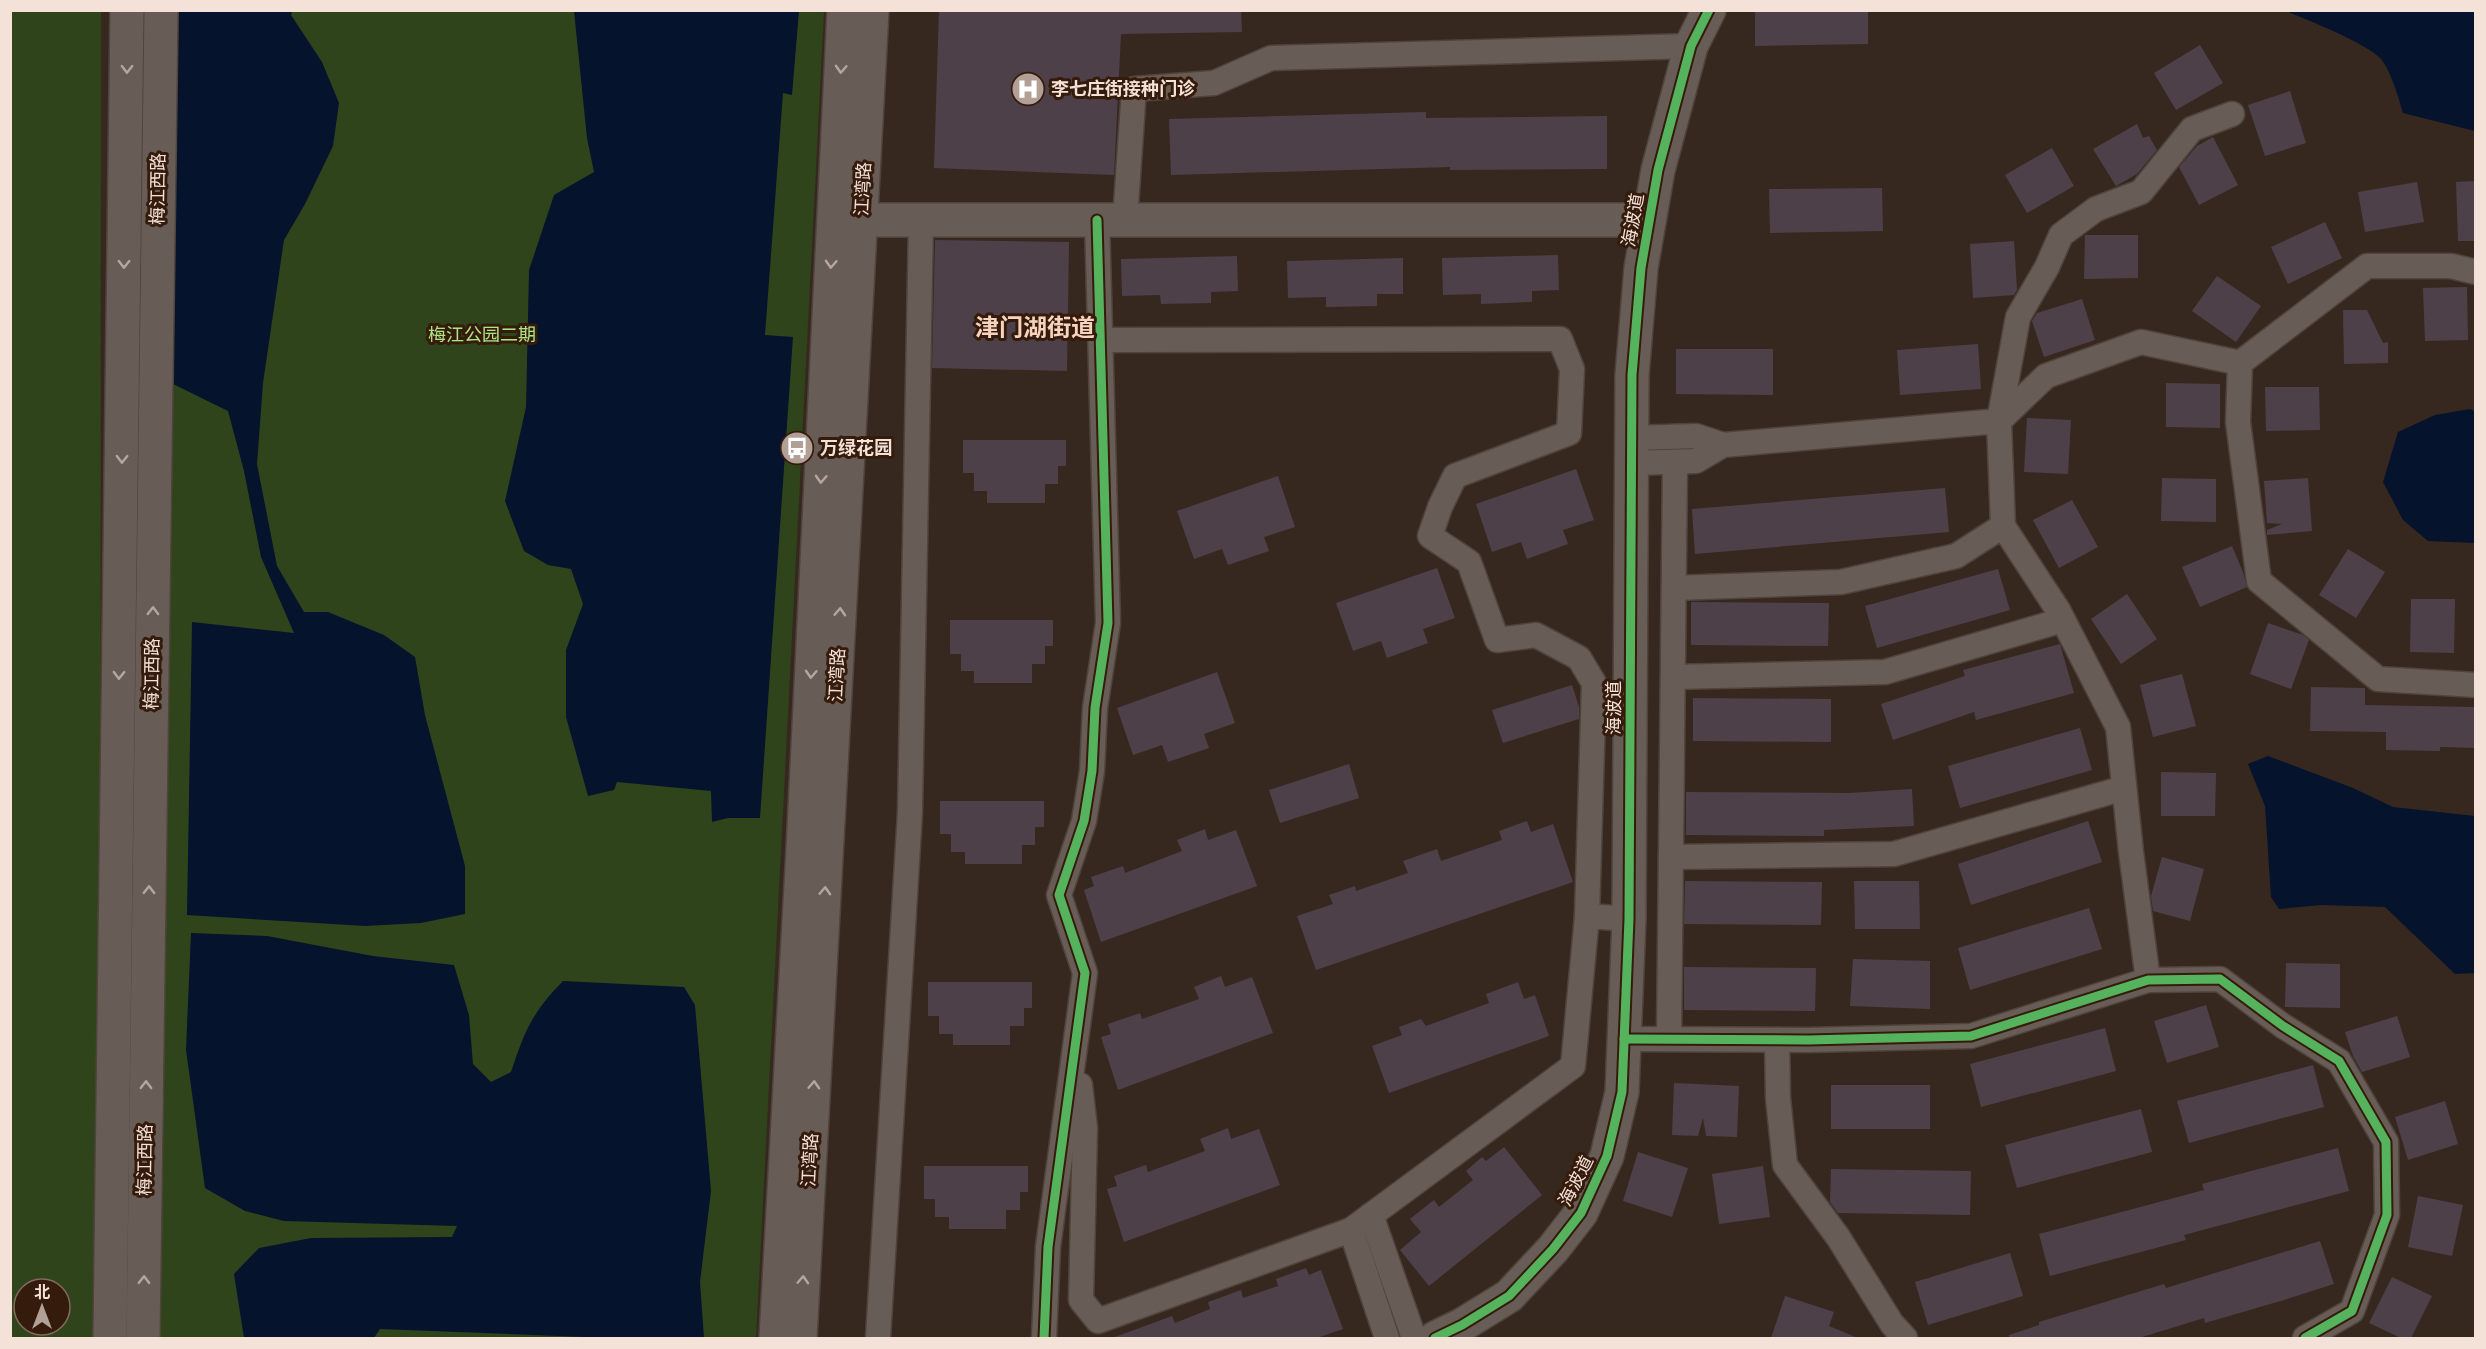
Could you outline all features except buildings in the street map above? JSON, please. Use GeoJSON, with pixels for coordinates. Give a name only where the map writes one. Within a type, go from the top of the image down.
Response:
{"type":"FeatureCollection","features":[{"type":"Feature","properties":{"kind":"main road","name":"梅江西路"},"geometry":{"type":"LineString","coordinates":[[110,1338],[127,10]]}},
{"type":"Feature","properties":{"kind":"main road","name":"梅江西路"},"geometry":{"type":"LineString","coordinates":[[143,1338],[161,10]]}},
{"type":"Feature","properties":{"kind":"main road","name":"江湾路"},"geometry":{"type":"LineString","coordinates":[[800,1338],[848,220],[844,10]]}},
{"type":"Feature","properties":{"kind":"main road","name":"江湾路"},"geometry":{"type":"LineString","coordinates":[[776,1338],[801,873],[848,220],[872,10]]}},
{"type":"Feature","properties":{"kind":"main road","name":"海波道"},"geometry":{"type":"LineString","coordinates":[[1435,1338],[1462,1325],[1509,1296],[1553,1249],[1581,1213],[1608,1156],[1622,1092],[1629,920],[1633,363],[1641,268],[1658,170],[1691,46],[1708,10]]}},
{"type":"Feature","properties":{"kind":"main road"},"geometry":{"type":"LineString","coordinates":[[848,220],[1649,220]]}},
{"type":"Feature","properties":{"kind":"street"},"geometry":{"type":"LineString","coordinates":[[1044,1338],[1048,1247],[1085,973],[1059,895],[1084,821],[1092,771],[1095,708],[1108,623],[1101,340],[1111,220],[1134,89],[1214,83],[1271,58],[1691,46]]}},
{"type":"Feature","properties":{"kind":"street"},"geometry":{"type":"LineString","coordinates":[[2148,980],[2118,728],[2063,620],[2003,526],[1999,421],[2018,317],[2047,267],[2061,235],[2096,209],[2140,192],[2192,129],[2232,114]]}},
{"type":"Feature","properties":{"kind":"street"},"geometry":{"type":"LineString","coordinates":[[878,1338],[910,812],[921,220]]}},
{"type":"Feature","properties":{"kind":"street"},"geometry":{"type":"LineString","coordinates":[[1632,451],[1696,436],[1723,445],[1999,421],[2046,376],[2140,342],[2240,363],[2367,266],[2451,266],[2475,272]]}},
{"type":"Feature","properties":{"kind":"street"},"geometry":{"type":"LineString","coordinates":[[1076,1049],[1085,1128],[1081,1250],[1082,1300],[1098,1321],[1351,1230],[1573,1066],[1587,916],[1594,683],[1579,658],[1536,635],[1497,640],[1469,562],[1430,536],[1440,507],[1455,476],[1569,433],[1572,369],[1560,339],[1101,340]]}},
{"type":"Feature","properties":{"kind":"street"},"geometry":{"type":"LineString","coordinates":[[2240,363],[2238,422],[2259,581],[2378,679],[2475,685]]}},
{"type":"Feature","properties":{"kind":"street"},"geometry":{"type":"LineString","coordinates":[[1632,451],[1675,462],[1696,461],[1723,445]]}},
{"type":"Feature","properties":{"kind":"street"},"geometry":{"type":"LineString","coordinates":[[1669,1039],[1675,462]]}},
{"type":"Feature","properties":{"kind":"street"},"geometry":{"type":"LineString","coordinates":[[1674,588],[1841,582],[1956,556],[2003,526]]}},
{"type":"Feature","properties":{"kind":"street"},"geometry":{"type":"LineString","coordinates":[[1673,677],[1885,672],[2063,620]]}},
{"type":"Feature","properties":{"kind":"street"},"geometry":{"type":"LineString","coordinates":[[1671,857],[1894,854],[2124,788]]}},
{"type":"Feature","properties":{"kind":"street"},"geometry":{"type":"LineString","coordinates":[[1587,916],[1629,920]]}},
{"type":"Feature","properties":{"kind":"street"},"geometry":{"type":"LineString","coordinates":[[1624,1039],[1777,1040],[1971,1036],[2148,980],[2220,979],[2283,1026],[2339,1061],[2386,1142],[2387,1215],[2352,1311],[2305,1338]]}},
{"type":"Feature","properties":{"kind":"street"},"geometry":{"type":"LineString","coordinates":[[1777,1040],[1778,1098],[1785,1165],[1838,1237],[1892,1324],[1905,1338]]}},
{"type":"Feature","properties":{"kind":"street"},"geometry":{"type":"LineString","coordinates":[[1371,1215],[1413,1338]]}},
{"type":"Feature","properties":{"kind":"street"},"geometry":{"type":"LineString","coordinates":[[1351,1230],[1387,1338]]}},
{"type":"Feature","properties":{"kind":"green space"},"geometry":{"type":"Polygon","coordinates":[[[10,11],[101,11],[100,1338],[11,1338],[10,11]]]}},
{"type":"Feature","properties":{"kind":"green space","name":"梅江公园二期"},"geometry":{"type":"Polygon","coordinates":[[[159,11],[824,11],[756,1338],[153,1338],[159,11]]]}},
{"type":"Feature","properties":{"kind":"water"},"geometry":{"type":"Polygon","coordinates":[[[176,11],[292,11],[291,15],[322,62],[339,103],[333,146],[305,204],[284,240],[263,383],[257,464],[277,566],[304,612],[328,612],[384,635],[415,657],[425,715],[465,866],[465,914],[421,923],[365,926],[187,915],[192,622],[294,633],[261,557],[244,471],[228,411],[171,383],[176,11]]]}},
{"type":"Feature","properties":{"kind":"water"},"geometry":{"type":"Polygon","coordinates":[[[574,11],[799,11],[792,95],[783,93],[765,335],[793,337],[760,818],[728,818],[712,822],[711,791],[617,782],[614,790],[588,796],[566,717],[566,650],[583,604],[571,569],[548,565],[524,551],[505,501],[526,407],[529,270],[554,195],[594,172],[587,138],[574,11]]]}},
{"type":"Feature","properties":{"kind":"water"},"geometry":{"type":"Polygon","coordinates":[[[2286,11],[2475,11],[2475,131],[2403,113],[2390,75],[2379,57],[2348,38],[2286,11]]]}},
{"type":"Feature","properties":{"kind":"water"},"geometry":{"type":"Polygon","coordinates":[[[2470,409],[2476,412],[2475,543],[2428,541],[2403,520],[2383,482],[2398,432],[2435,415],[2470,409]]]}},
{"type":"Feature","properties":{"kind":"water"},"geometry":{"type":"Polygon","coordinates":[[[2268,756],[2353,788],[2393,807],[2475,816],[2475,973],[2455,974],[2385,907],[2321,905],[2279,909],[2271,897],[2265,806],[2248,764],[2268,756]]]}},
{"type":"Feature","properties":{"kind":"water"},"geometry":{"type":"Polygon","coordinates":[[[191,933],[267,936],[373,956],[454,965],[469,1015],[473,1064],[491,1082],[511,1072],[531,1023],[563,981],[684,987],[695,1005],[711,1191],[700,1282],[704,1338],[610,1338],[380,1329],[374,1338],[244,1338],[234,1274],[259,1248],[311,1238],[452,1237],[457,1226],[284,1221],[245,1211],[205,1188],[186,1050],[191,933]]]}},
{"type":"Feature","properties":{"kind":"cycle path"},"geometry":{"type":"LineString","coordinates":[[1435,1338],[1462,1325],[1509,1296],[1553,1249],[1581,1213],[1607,1156],[1622,1092],[1629,919],[1632,375],[1641,268],[1658,170],[1691,46],[1709,10]]}},
{"type":"Feature","properties":{"kind":"cycle path"},"geometry":{"type":"LineString","coordinates":[[1044,1338],[1048,1247],[1085,973],[1059,895],[1084,821],[1092,771],[1095,708],[1108,623],[1097,220]]}},
{"type":"Feature","properties":{"kind":"cycle path"},"geometry":{"type":"LineString","coordinates":[[1624,1039],[1808,1040],[1971,1036],[2148,980],[2220,979],[2283,1026],[2339,1061],[2386,1142],[2387,1215],[2352,1311],[2305,1338]]}},
{"type":"Feature","properties":{"kind":"place","name":"李七庄街接种门诊"},"geometry":{"type":"Point","coordinates":[1028,89]}},
{"type":"Feature","properties":{"kind":"place","name":"万绿花园"},"geometry":{"type":"Point","coordinates":[797,448]}},
{"type":"Feature","properties":{"kind":"district","name":"津门湖街道"},"geometry":{"type":"Point","coordinates":[1035,327]}}]}
